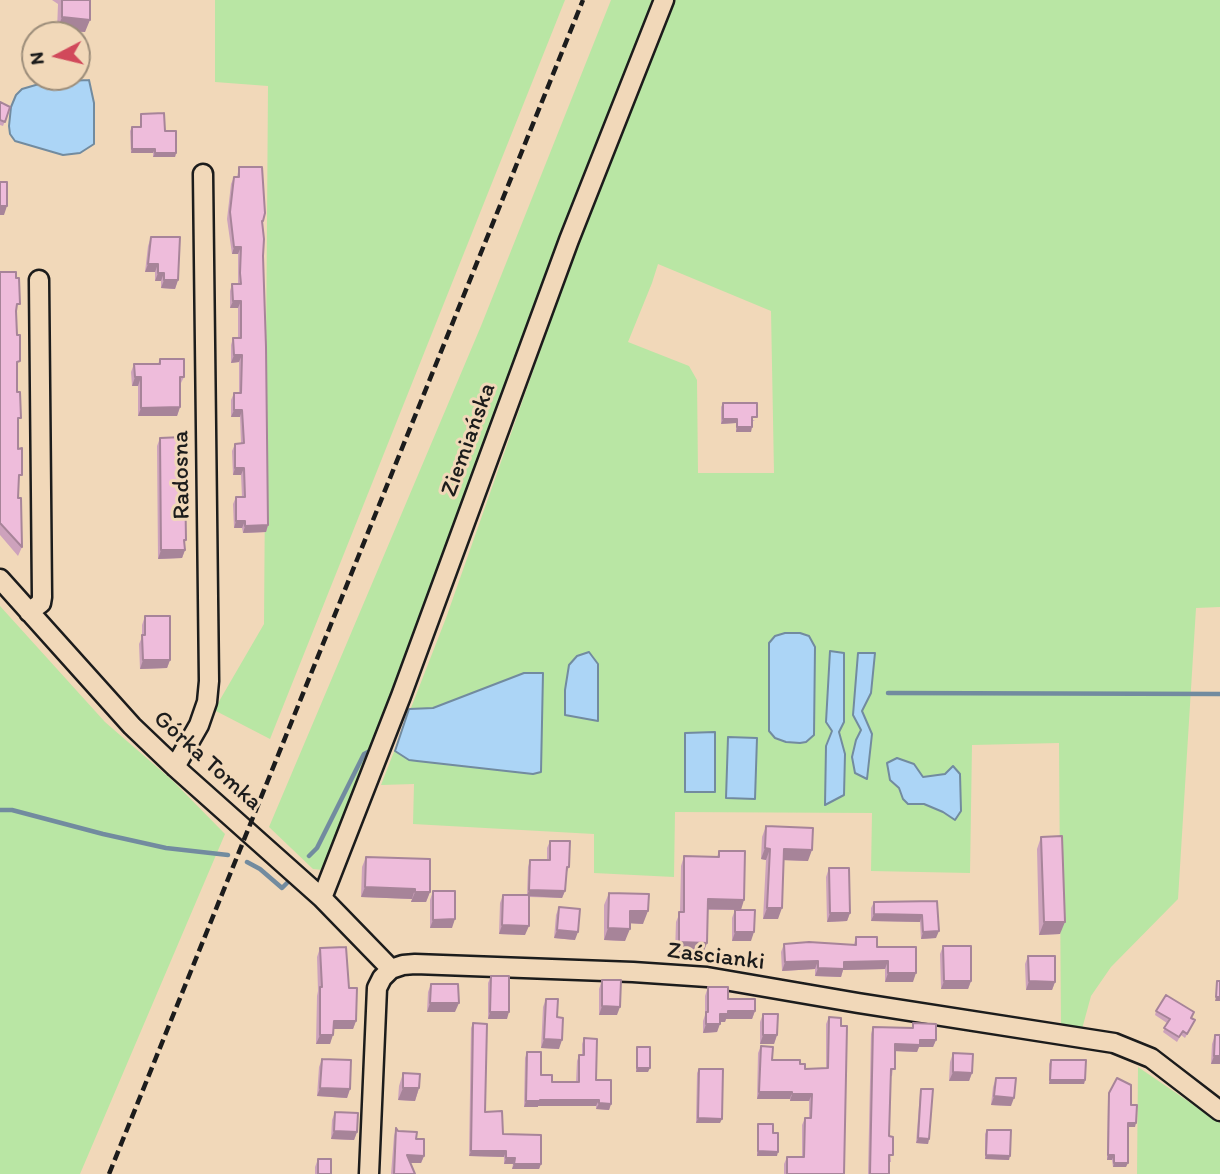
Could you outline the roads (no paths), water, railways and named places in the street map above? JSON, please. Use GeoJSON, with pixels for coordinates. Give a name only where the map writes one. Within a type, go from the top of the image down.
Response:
{"type":"FeatureCollection","features":[{"type":"Feature","properties":{"kind":"street","name":"Ziemiańska"},"geometry":{"type":"LineString","coordinates":[[322,898],[401,696],[569,240],[664,0]]}},
{"type":"Feature","properties":{"kind":"street","name":"Radosna"},"geometry":{"type":"LineString","coordinates":[[175,767],[199,725],[207,702],[209,681],[203,174]]}},
{"type":"Feature","properties":{"kind":"street"},"geometry":{"type":"LineString","coordinates":[[29,612],[41,603],[42,597],[38,280]]}},
{"type":"Feature","properties":{"kind":"street","name":"Górka Tomka"},"geometry":{"type":"LineString","coordinates":[[0,579],[132,726],[322,898],[391,969]]}},
{"type":"Feature","properties":{"kind":"street","name":"Zaścianki"},"geometry":{"type":"LineString","coordinates":[[391,969],[415,964],[707,977],[1114,1043],[1151,1058],[1220,1111]]}},
{"type":"Feature","properties":{"kind":"street"},"geometry":{"type":"LineString","coordinates":[[369,1174],[377,988],[391,969]]}},
{"type":"Feature","properties":{"kind":"water"},"geometry":{"type":"Polygon","coordinates":[[[91,89],[94,103],[94,144],[80,153],[63,155],[15,141],[9,126],[11,107],[21,90],[91,89]]]}},
{"type":"Feature","properties":{"kind":"water"},"geometry":{"type":"Polygon","coordinates":[[[785,633],[809,636],[815,647],[814,735],[806,742],[800,743],[775,738],[769,731],[769,643],[775,636],[785,633]]]}},
{"type":"Feature","properties":{"kind":"water"},"geometry":{"type":"Polygon","coordinates":[[[830,651],[844,653],[844,722],[839,732],[845,754],[844,795],[825,805],[826,746],[832,731],[826,722],[830,651]]]}},
{"type":"Feature","properties":{"kind":"water"},"geometry":{"type":"Polygon","coordinates":[[[589,652],[598,664],[598,721],[565,715],[569,665],[577,656],[589,652]]]}},
{"type":"Feature","properties":{"kind":"water"},"geometry":{"type":"Polygon","coordinates":[[[858,653],[875,653],[871,693],[862,711],[872,734],[867,779],[855,773],[852,757],[861,730],[853,715],[858,653]]]}},
{"type":"Feature","properties":{"kind":"water"},"geometry":{"type":"Polygon","coordinates":[[[524,673],[543,673],[541,772],[533,774],[409,760],[395,751],[409,709],[433,708],[524,673]]]}},
{"type":"Feature","properties":{"kind":"water"},"geometry":{"type":"Polygon","coordinates":[[[715,732],[715,792],[685,792],[685,733],[715,732]]]}},
{"type":"Feature","properties":{"kind":"water"},"geometry":{"type":"Polygon","coordinates":[[[728,737],[757,738],[755,799],[726,798],[728,737]]]}},
{"type":"Feature","properties":{"kind":"water"},"geometry":{"type":"Polygon","coordinates":[[[897,758],[914,764],[923,777],[945,774],[953,766],[960,774],[961,811],[955,820],[924,804],[908,804],[903,799],[899,788],[890,780],[887,763],[897,758]]]}},
{"type":"Feature","properties":{"kind":"waterway"},"geometry":{"type":"LineString","coordinates":[[888,693],[1220,694]]}},
{"type":"Feature","properties":{"kind":"waterway"},"geometry":{"type":"LineString","coordinates":[[309,856],[317,848],[364,754],[374,749]]}},
{"type":"Feature","properties":{"kind":"waterway"},"geometry":{"type":"LineString","coordinates":[[0,810],[12,810],[166,848],[228,855]]}},
{"type":"Feature","properties":{"kind":"waterway"},"geometry":{"type":"LineString","coordinates":[[247,862],[260,869],[282,888],[287,883]]}},
{"type":"Feature","properties":{"kind":"railway"},"geometry":{"type":"LineString","coordinates":[[109,1174],[583,0]]}}]}
